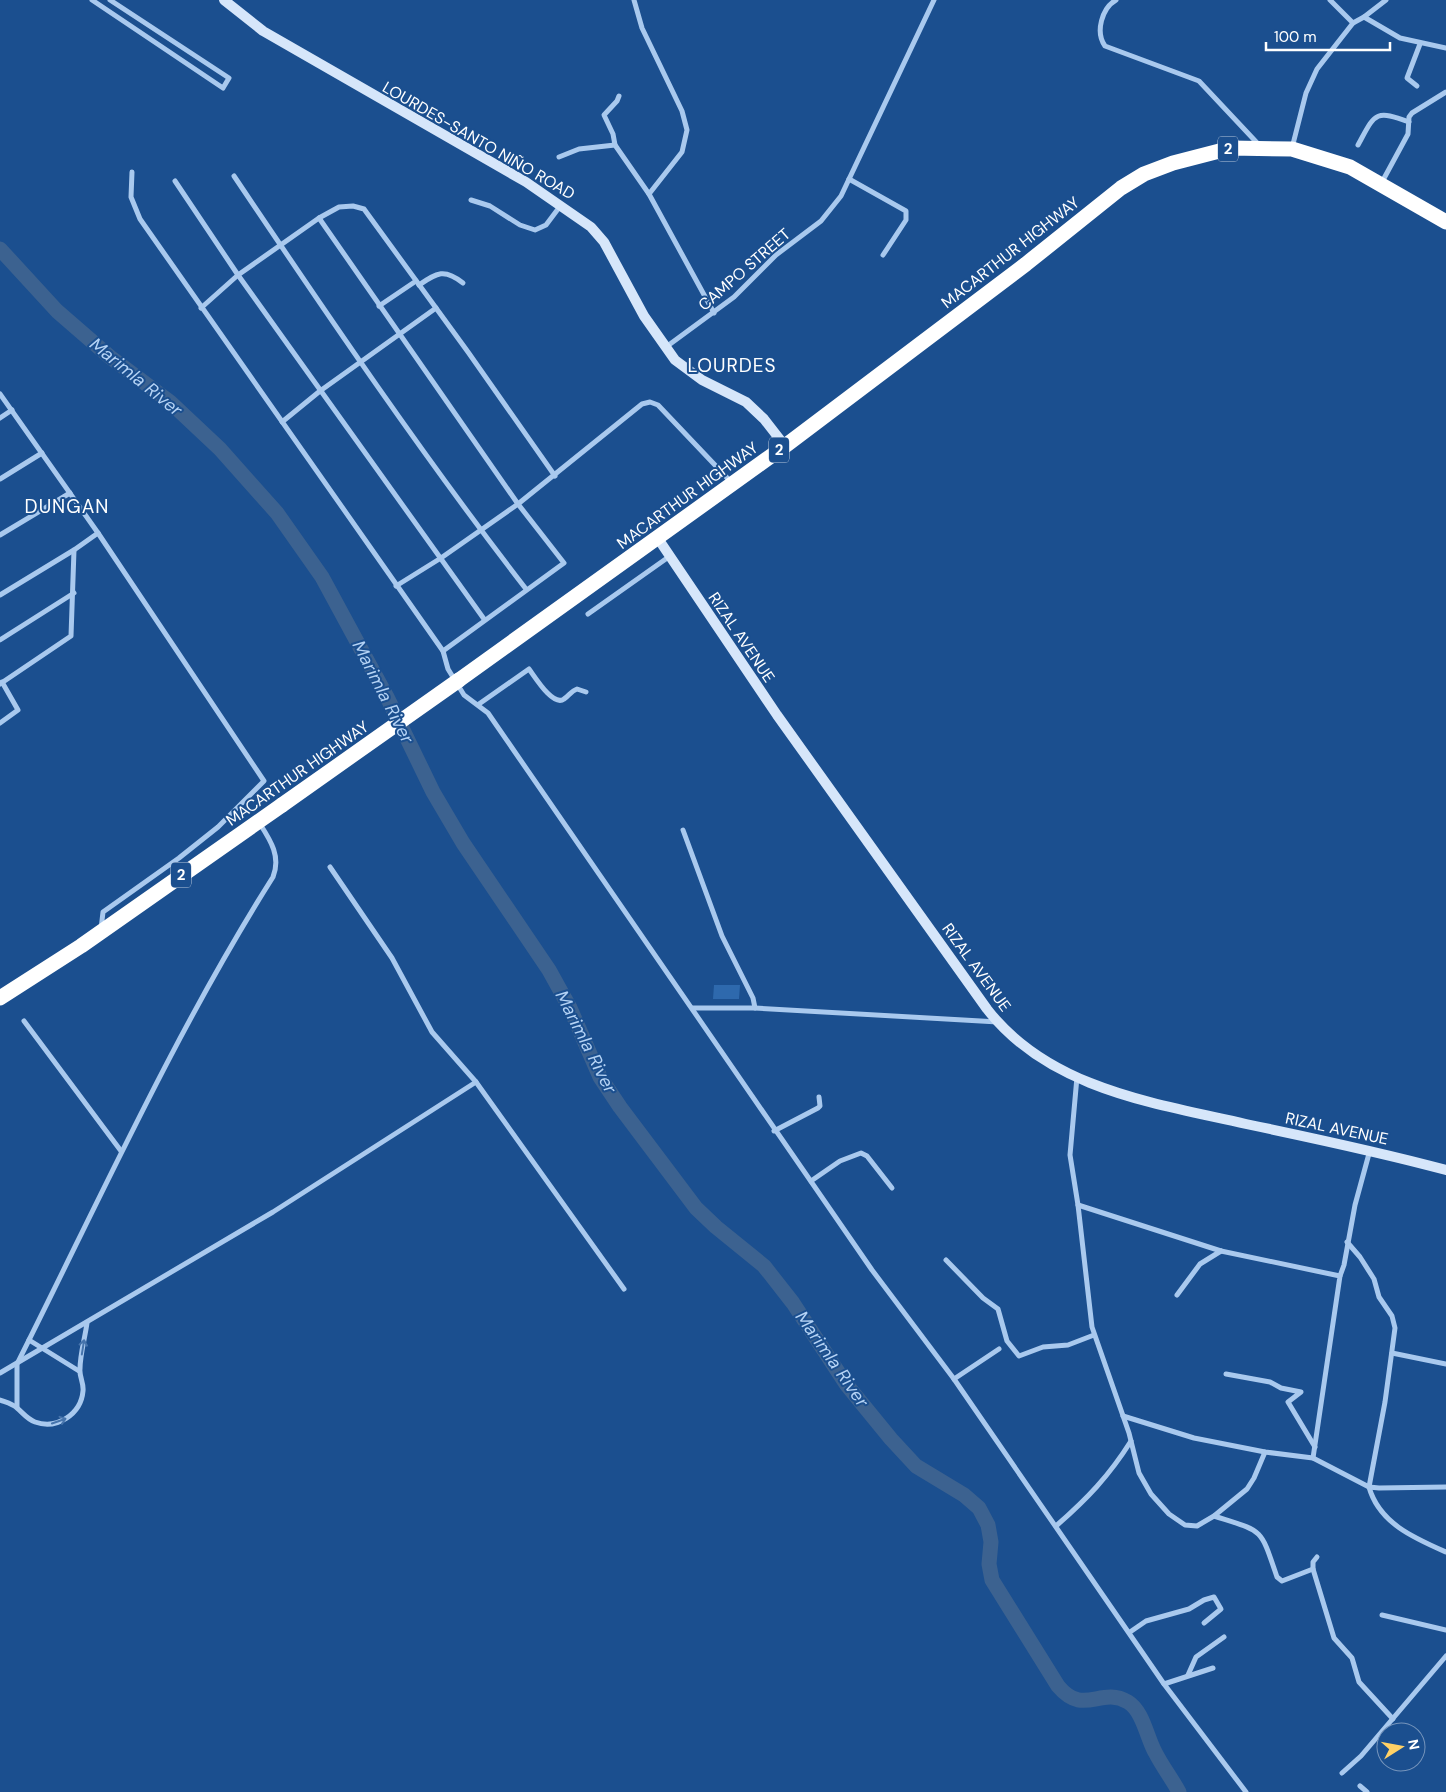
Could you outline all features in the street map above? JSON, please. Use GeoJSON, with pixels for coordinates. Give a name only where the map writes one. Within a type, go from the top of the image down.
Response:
{"type":"FeatureCollection","features":[{"type":"Feature","properties":{"kind":"highway","name":"MACARTHUR HIGHWAY"},"geometry":{"type":"LineString","coordinates":[[0,998],[101,932],[258,822],[733,484],[1026,264],[1121,188],[1144,174],[1173,162],[1231,148],[1292,149],[1350,167],[1446,222]]}},
{"type":"Feature","properties":{"kind":"street"},"geometry":{"type":"LineString","coordinates":[[92,0],[222,88],[229,78],[110,0]]}},
{"type":"Feature","properties":{"kind":"street","name":"LOURDES-SANTO NIÑO ROAD"},"geometry":{"type":"LineString","coordinates":[[224,0],[263,31],[526,182],[561,205],[599,234],[644,316],[665,347],[688,371],[715,388],[746,402],[756,410],[785,446]]}},
{"type":"Feature","properties":{"kind":"street"},"geometry":{"type":"LineString","coordinates":[[634,0],[642,28],[682,111],[687,130],[682,152],[649,194]]}},
{"type":"Feature","properties":{"kind":"street","name":"CAMPO STREET"},"geometry":{"type":"LineString","coordinates":[[665,347],[734,297],[771,259],[821,221],[841,196],[934,0]]}},
{"type":"Feature","properties":{"kind":"street"},"geometry":{"type":"LineString","coordinates":[[1116,0],[1105,8],[1103,14],[1101,36],[1105,46],[1199,81],[1262,148]]}},
{"type":"Feature","properties":{"kind":"street"},"geometry":{"type":"LineString","coordinates":[[1330,0],[1353,23]]}},
{"type":"Feature","properties":{"kind":"street"},"geometry":{"type":"LineString","coordinates":[[1292,149],[1306,93],[1323,62],[1353,23],[1386,0]]}},
{"type":"Feature","properties":{"kind":"street"},"geometry":{"type":"LineString","coordinates":[[1364,17],[1385,31],[1420,44],[1446,48]]}},
{"type":"Feature","properties":{"kind":"street"},"geometry":{"type":"LineString","coordinates":[[1417,86],[1407,78],[1420,44]]}},
{"type":"Feature","properties":{"kind":"street"},"geometry":{"type":"LineString","coordinates":[[1381,185],[1408,134],[1412,112],[1446,92]]}},
{"type":"Feature","properties":{"kind":"street"},"geometry":{"type":"LineString","coordinates":[[619,96],[617,102],[604,115],[613,134],[614,145],[649,194],[714,313]]}},
{"type":"Feature","properties":{"kind":"street"},"geometry":{"type":"LineString","coordinates":[[1358,145],[1372,120],[1380,114],[1388,114],[1409,122]]}},
{"type":"Feature","properties":{"kind":"street"},"geometry":{"type":"LineString","coordinates":[[559,157],[579,149],[614,145]]}},
{"type":"Feature","properties":{"kind":"street"},"geometry":{"type":"LineString","coordinates":[[132,172],[131,197],[140,219],[442,651],[448,669],[464,695],[479,704],[504,736],[616,899],[694,1008],[721,1053],[774,1131],[811,1180],[872,1270],[954,1379],[1164,1684],[1246,1792]]}},
{"type":"Feature","properties":{"kind":"street"},"geometry":{"type":"LineString","coordinates":[[234,176],[362,362],[481,530],[526,589]]}},
{"type":"Feature","properties":{"kind":"street"},"geometry":{"type":"LineString","coordinates":[[849,179],[906,211],[906,220],[883,255]]}},
{"type":"Feature","properties":{"kind":"street"},"geometry":{"type":"LineString","coordinates":[[175,181],[238,275],[484,619]]}},
{"type":"Feature","properties":{"kind":"street"},"geometry":{"type":"LineString","coordinates":[[471,200],[490,206],[520,225],[535,230],[546,225],[561,205]]}},
{"type":"Feature","properties":{"kind":"street"},"geometry":{"type":"LineString","coordinates":[[201,308],[238,275],[319,218],[339,207],[353,206],[364,209],[555,476]]}},
{"type":"Feature","properties":{"kind":"street"},"geometry":{"type":"LineString","coordinates":[[319,218],[518,504],[564,563],[442,651]]}},
{"type":"Feature","properties":{"kind":"street"},"geometry":{"type":"LineString","coordinates":[[379,306],[437,274],[453,275],[462,282]]}},
{"type":"Feature","properties":{"kind":"street"},"geometry":{"type":"LineString","coordinates":[[282,422],[320,390],[436,308]]}},
{"type":"Feature","properties":{"kind":"street"},"geometry":{"type":"LineString","coordinates":[[0,394],[98,532],[264,781],[218,827],[179,858],[103,912],[101,932]]}},
{"type":"Feature","properties":{"kind":"street"},"geometry":{"type":"LineString","coordinates":[[396,586],[441,558],[518,504],[642,404],[650,402],[658,405],[689,435],[733,484]]}},
{"type":"Feature","properties":{"kind":"street"},"geometry":{"type":"LineString","coordinates":[[0,418],[12,410]]}},
{"type":"Feature","properties":{"kind":"street"},"geometry":{"type":"LineString","coordinates":[[0,479],[42,453]]}},
{"type":"Feature","properties":{"kind":"street"},"geometry":{"type":"LineString","coordinates":[[0,535],[70,493]]}},
{"type":"Feature","properties":{"kind":"street"},"geometry":{"type":"LineString","coordinates":[[0,595],[74,550],[98,532]]}},
{"type":"Feature","properties":{"kind":"street","name":"RIZAL AVENUE"},"geometry":{"type":"LineString","coordinates":[[658,537],[777,715],[998,1022],[1044,1059],[1077,1077],[1141,1101],[1370,1150],[1446,1170]]}},
{"type":"Feature","properties":{"kind":"street"},"geometry":{"type":"LineString","coordinates":[[0,723],[18,710],[1,683],[71,636],[74,550]]}},
{"type":"Feature","properties":{"kind":"street"},"geometry":{"type":"LineString","coordinates":[[588,614],[670,556]]}},
{"type":"Feature","properties":{"kind":"street"},"geometry":{"type":"LineString","coordinates":[[0,640],[74,593]]}},
{"type":"Feature","properties":{"kind":"street"},"geometry":{"type":"LineString","coordinates":[[479,704],[529,669],[550,697],[557,700],[563,700],[576,689],[586,692]]}},
{"type":"Feature","properties":{"kind":"street"},"geometry":{"type":"LineString","coordinates":[[17,1407],[17,1364],[180,1035],[225,954],[273,877],[276,869],[275,852],[258,822]]}},
{"type":"Feature","properties":{"kind":"street"},"geometry":{"type":"LineString","coordinates":[[683,830],[722,936],[753,998],[755,1008]]}},
{"type":"Feature","properties":{"kind":"street"},"geometry":{"type":"LineString","coordinates":[[330,867],[392,958],[432,1032],[476,1082],[624,1289]]}},
{"type":"Feature","properties":{"kind":"street"},"geometry":{"type":"LineString","coordinates":[[694,1008],[755,1008],[998,1022]]}},
{"type":"Feature","properties":{"kind":"street"},"geometry":{"type":"LineString","coordinates":[[24,1021],[122,1151]]}},
{"type":"Feature","properties":{"kind":"street"},"geometry":{"type":"LineString","coordinates":[[1077,1077],[1070,1155],[1094,1336],[1123,1416],[1139,1473],[1144,1484],[1169,1514],[1181,1523],[1191,1527],[1197,1526],[1214,1516],[1247,1489],[1265,1452]]}},
{"type":"Feature","properties":{"kind":"street"},"geometry":{"type":"LineString","coordinates":[[0,1374],[273,1212],[476,1082]]}},
{"type":"Feature","properties":{"kind":"street"},"geometry":{"type":"LineString","coordinates":[[774,1131],[818,1108],[820,1106],[819,1097]]}},
{"type":"Feature","properties":{"kind":"street"},"geometry":{"type":"LineString","coordinates":[[1313,1458],[1340,1276],[1370,1150]]}},
{"type":"Feature","properties":{"kind":"street"},"geometry":{"type":"LineString","coordinates":[[811,1180],[840,1161],[861,1153],[867,1156],[892,1188]]}},
{"type":"Feature","properties":{"kind":"street"},"geometry":{"type":"LineString","coordinates":[[1078,1205],[1221,1251],[1340,1276]]}},
{"type":"Feature","properties":{"kind":"street"},"geometry":{"type":"LineString","coordinates":[[1347,1242],[1360,1257],[1374,1279],[1379,1297],[1392,1316],[1395,1328],[1378,1448],[1369,1486],[1378,1508],[1388,1519],[1413,1537],[1446,1552]]}},
{"type":"Feature","properties":{"kind":"street"},"geometry":{"type":"LineString","coordinates":[[1178,1295],[1200,1264],[1221,1251]]}},
{"type":"Feature","properties":{"kind":"street"},"geometry":{"type":"LineString","coordinates":[[946,1260],[984,1298],[998,1309],[1007,1341],[1019,1356],[1044,1347],[1068,1345],[1094,1336]]}},
{"type":"Feature","properties":{"kind":"street"},"geometry":{"type":"LineString","coordinates":[[0,1400],[17,1407],[25,1416],[41,1423],[52,1424],[64,1420],[74,1412],[81,1402],[83,1389],[79,1371],[87,1324]]}},
{"type":"Feature","properties":{"kind":"street"},"geometry":{"type":"LineString","coordinates":[[29,1340],[79,1371]]}},
{"type":"Feature","properties":{"kind":"street"},"geometry":{"type":"LineString","coordinates":[[954,1379],[999,1349]]}},
{"type":"Feature","properties":{"kind":"street"},"geometry":{"type":"LineString","coordinates":[[1392,1353],[1446,1364]]}},
{"type":"Feature","properties":{"kind":"street"},"geometry":{"type":"LineString","coordinates":[[1226,1374],[1270,1382],[1281,1388],[1301,1392],[1288,1402],[1315,1447]]}},
{"type":"Feature","properties":{"kind":"street"},"geometry":{"type":"LineString","coordinates":[[1123,1416],[1194,1438],[1265,1452],[1313,1458],[1369,1486],[1379,1488],[1446,1487]]}},
{"type":"Feature","properties":{"kind":"street"},"geometry":{"type":"LineString","coordinates":[[1056,1526],[1094,1492],[1131,1441]]}},
{"type":"Feature","properties":{"kind":"street"},"geometry":{"type":"LineString","coordinates":[[1214,1516],[1258,1531],[1264,1540],[1277,1577],[1282,1581],[1313,1569]]}},
{"type":"Feature","properties":{"kind":"street"},"geometry":{"type":"LineString","coordinates":[[1317,1557],[1313,1569],[1334,1638],[1352,1658],[1359,1682],[1393,1719]]}},
{"type":"Feature","properties":{"kind":"street"},"geometry":{"type":"LineString","coordinates":[[1130,1632],[1146,1622],[1165,1614],[1189,1609],[1204,1600],[1214,1597],[1221,1609],[1204,1623]]}},
{"type":"Feature","properties":{"kind":"street"},"geometry":{"type":"LineString","coordinates":[[1382,1615],[1446,1630]]}},
{"type":"Feature","properties":{"kind":"street"},"geometry":{"type":"LineString","coordinates":[[1188,1675],[1196,1657],[1224,1637]]}},
{"type":"Feature","properties":{"kind":"street"},"geometry":{"type":"LineString","coordinates":[[1342,1773],[1361,1756],[1446,1656]]}},
{"type":"Feature","properties":{"kind":"street"},"geometry":{"type":"LineString","coordinates":[[1164,1684],[1213,1668]]}},
{"type":"Feature","properties":{"kind":"street"},"geometry":{"type":"LineString","coordinates":[[1360,1786],[1367,1792]]}},
{"type":"Feature","properties":{"kind":"shaded area"},"geometry":{"type":"Polygon","coordinates":[[[714,985],[740,985],[739,999],[713,999],[714,985]]]}},
{"type":"Feature","properties":{"kind":"waterway","name":"Marimla River"},"geometry":{"type":"LineString","coordinates":[[0,249],[57,311],[110,357],[170,402],[220,449],[277,513],[322,577],[387,697],[433,792],[463,843],[549,970],[570,1008],[600,1077],[620,1107],[696,1208],[764,1266],[793,1303],[846,1384],[891,1439],[916,1466],[964,1495],[979,1508],[988,1525],[991,1542],[989,1564],[992,1580],[1058,1686],[1067,1695],[1076,1699],[1118,1698],[1133,1706],[1141,1718],[1152,1746],[1179,1792]]}},
{"type":"Feature","properties":{"kind":"district","name":"LOURDES"},"geometry":{"type":"Point","coordinates":[732,365]}},
{"type":"Feature","properties":{"kind":"district","name":"DUNGAN"},"geometry":{"type":"Point","coordinates":[67,506]}}]}
